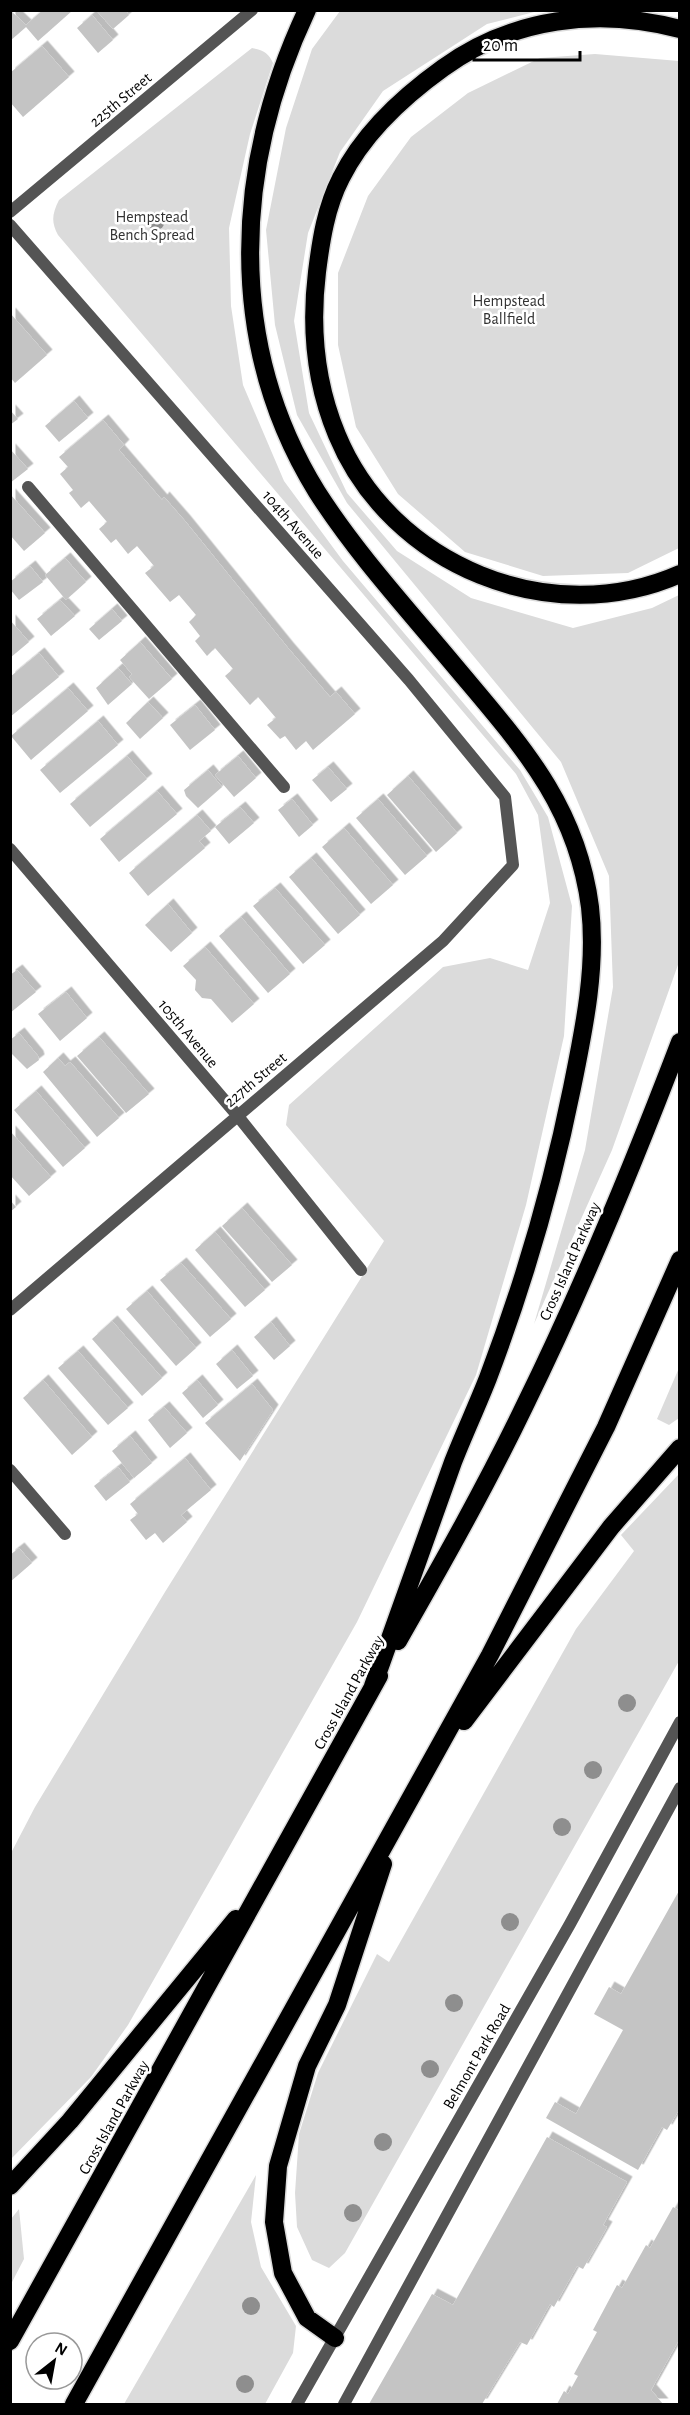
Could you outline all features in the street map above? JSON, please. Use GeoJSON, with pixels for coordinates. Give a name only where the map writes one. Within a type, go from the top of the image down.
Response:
{"type":"FeatureCollection","features":[{"type":"Feature","properties":{"kind":"highway"},"geometry":{"type":"LineString","coordinates":[[308,10],[269,113],[253,189],[248,259],[250,293],[263,365],[276,405],[293,445],[327,506],[378,574],[514,737],[553,792],[567,820],[585,878],[592,948],[579,1056],[536,1240],[487,1380],[455,1456],[373,1686]]}},
{"type":"Feature","properties":{"kind":"highway"},"geometry":{"type":"LineString","coordinates":[[680,29],[612,18],[542,23],[481,44],[417,88],[390,113],[355,155],[337,186],[325,223],[319,257],[312,328],[321,386],[337,436],[348,458],[382,504],[422,541],[470,571],[523,591],[550,595],[608,596],[662,582],[680,574]]}},
{"type":"Feature","properties":{"kind":"highway","name":"Cross Island Parkway"},"geometry":{"type":"LineString","coordinates":[[10,2341],[477,1499],[525,1405],[612,1212],[680,1042]]}},
{"type":"Feature","properties":{"kind":"highway"},"geometry":{"type":"LineString","coordinates":[[74,2404],[427,1770],[570,1500],[606,1427],[680,1260]]}},
{"type":"Feature","properties":{"kind":"highway"},"geometry":{"type":"LineString","coordinates":[[427,1770],[611,1527],[680,1448]]}},
{"type":"Feature","properties":{"kind":"highway"},"geometry":{"type":"LineString","coordinates":[[335,2338],[307,2318],[283,2273],[274,2222],[278,2166],[307,2066],[337,2005],[395,1825]]}},
{"type":"Feature","properties":{"kind":"highway"},"geometry":{"type":"LineString","coordinates":[[10,2186],[70,2121],[265,1884]]}},
{"type":"Feature","properties":{"kind":"street","name":"225th Street"},"geometry":{"type":"LineString","coordinates":[[10,212],[252,10]]}},
{"type":"Feature","properties":{"kind":"street","name":"104th Avenue"},"geometry":{"type":"LineString","coordinates":[[10,225],[409,680],[505,797],[513,865]]}},
{"type":"Feature","properties":{"kind":"street"},"geometry":{"type":"LineString","coordinates":[[28,487],[284,787]]}},
{"type":"Feature","properties":{"kind":"street","name":"105th Avenue"},"geometry":{"type":"LineString","coordinates":[[10,849],[237,1115],[361,1270]]}},
{"type":"Feature","properties":{"kind":"street","name":"227th Street"},"geometry":{"type":"LineString","coordinates":[[10,1310],[443,941],[513,865]]}},
{"type":"Feature","properties":{"kind":"street"},"geometry":{"type":"LineString","coordinates":[[10,1470],[65,1534]]}},
{"type":"Feature","properties":{"kind":"street","name":"Belmont Park Road"},"geometry":{"type":"LineString","coordinates":[[297,2404],[570,1924],[680,1722]]}},
{"type":"Feature","properties":{"kind":"street"},"geometry":{"type":"LineString","coordinates":[[344,2404],[680,1788]]}},
{"type":"Feature","properties":{"kind":"green space"},"geometry":{"type":"Polygon","coordinates":[[[340,11],[538,11],[487,24],[383,91],[340,152],[308,233],[294,321],[309,413],[347,493],[397,551],[471,598],[573,628],[652,608],[679,595],[679,962],[612,1150],[534,1324],[585,1150],[613,987],[609,876],[561,762],[347,503],[297,415],[275,325],[266,230],[286,128],[312,49],[340,11]]]}},
{"type":"Feature","properties":{"kind":"green space","name":"Hempstead Bench Spread"},"geometry":{"type":"Polygon","coordinates":[[[252,48],[265,52],[273,63],[250,134],[229,228],[231,306],[243,385],[284,481],[343,561],[520,770],[548,817],[572,906],[564,1036],[526,1205],[476,1375],[357,1622],[128,2025],[91,2077],[11,2159],[11,1853],[35,1807],[165,1592],[384,1241],[286,1125],[289,1105],[443,967],[490,958],[528,970],[550,903],[538,815],[516,774],[58,235],[54,226],[54,214],[59,200],[252,48]]]}},
{"type":"Feature","properties":{"kind":"green space","name":"Hempstead Ballfield"},"geometry":{"type":"Polygon","coordinates":[[[595,54],[679,61],[679,548],[628,573],[543,576],[465,552],[398,494],[356,427],[338,345],[338,273],[368,196],[411,137],[468,93],[540,58],[595,54]]]}},
{"type":"Feature","properties":{"kind":"green space"},"geometry":{"type":"Polygon","coordinates":[[[679,1368],[679,1418],[669,1425],[657,1419],[679,1368]]]}},
{"type":"Feature","properties":{"kind":"green space"},"geometry":{"type":"Polygon","coordinates":[[[679,1474],[679,1661],[345,2253],[329,2268],[312,2260],[297,2227],[295,2193],[299,2134],[318,2073],[377,1954],[389,1962],[576,1629],[634,1551],[621,1535],[679,1474]]]}},
{"type":"Feature","properties":{"kind":"green space"},"geometry":{"type":"Polygon","coordinates":[[[256,2175],[251,2222],[261,2267],[296,2326],[293,2353],[265,2404],[124,2404],[256,2175]]]}},
{"type":"Feature","properties":{"kind":"green space"},"geometry":{"type":"Polygon","coordinates":[[[19,2209],[24,2259],[11,2284],[11,2219],[19,2209]]]}},
{"type":"Feature","properties":{"kind":"building"},"geometry":{"type":"Polygon","coordinates":[[[10,10],[26,25],[43,10],[73,10],[38,41],[26,27],[10,41],[10,10]]]}},
{"type":"Feature","properties":{"kind":"building"},"geometry":{"type":"Polygon","coordinates":[[[96,10],[125,10],[129,15],[113,29],[96,10]]]}},
{"type":"Feature","properties":{"kind":"building"},"geometry":{"type":"Polygon","coordinates":[[[92,15],[113,40],[98,53],[77,28],[92,15]]]}},
{"type":"Feature","properties":{"kind":"building"},"geometry":{"type":"Polygon","coordinates":[[[42,46],[69,77],[23,117],[10,102],[10,73],[42,46]]]}},
{"type":"Feature","properties":{"kind":"building"},"geometry":{"type":"Polygon","coordinates":[[[10,313],[47,355],[15,383],[10,377],[10,313]]]}},
{"type":"Feature","properties":{"kind":"building"},"geometry":{"type":"Polygon","coordinates":[[[74,401],[88,418],[59,442],[45,426],[74,401]]]}},
{"type":"Feature","properties":{"kind":"building"},"geometry":{"type":"Polygon","coordinates":[[[10,410],[18,419],[10,425],[10,410]]]}},
{"type":"Feature","properties":{"kind":"building"},"geometry":{"type":"Polygon","coordinates":[[[103,420],[124,445],[119,450],[162,500],[164,497],[185,521],[330,697],[336,692],[355,714],[313,750],[306,741],[296,750],[285,736],[280,739],[267,725],[276,718],[258,697],[250,705],[225,676],[233,669],[215,648],[207,656],[195,641],[200,636],[189,622],[196,615],[179,595],[170,602],[145,573],[154,566],[137,546],[128,554],[116,539],[111,543],[99,529],[107,522],[89,501],[81,508],[69,493],[73,490],[60,474],[68,467],[59,457],[103,420]]]}},
{"type":"Feature","properties":{"kind":"building"},"geometry":{"type":"Polygon","coordinates":[[[10,449],[28,469],[10,483],[10,449]]]}},
{"type":"Feature","properties":{"kind":"building"},"geometry":{"type":"Polygon","coordinates":[[[10,494],[45,533],[24,551],[10,535],[10,494]]]}},
{"type":"Feature","properties":{"kind":"building"},"geometry":{"type":"Polygon","coordinates":[[[65,558],[86,582],[66,600],[45,575],[65,558]]]}},
{"type":"Feature","properties":{"kind":"building"},"geometry":{"type":"Polygon","coordinates":[[[30,566],[43,582],[19,600],[10,589],[10,582],[30,566]]]}},
{"type":"Feature","properties":{"kind":"building"},"geometry":{"type":"Polygon","coordinates":[[[60,600],[75,616],[51,636],[37,619],[60,600]]]}},
{"type":"Feature","properties":{"kind":"building"},"geometry":{"type":"Polygon","coordinates":[[[112,609],[122,621],[99,640],[89,629],[112,609]]]}},
{"type":"Feature","properties":{"kind":"building"},"geometry":{"type":"Polygon","coordinates":[[[10,620],[29,642],[10,658],[10,620]]]}},
{"type":"Feature","properties":{"kind":"building"},"geometry":{"type":"Polygon","coordinates":[[[140,642],[172,679],[149,699],[129,677],[132,674],[120,660],[140,642]]]}},
{"type":"Feature","properties":{"kind":"building"},"geometry":{"type":"Polygon","coordinates":[[[39,653],[59,677],[10,717],[10,677],[39,653]]]}},
{"type":"Feature","properties":{"kind":"building"},"geometry":{"type":"Polygon","coordinates":[[[118,668],[132,684],[108,705],[96,688],[118,668]]]}},
{"type":"Feature","properties":{"kind":"building"},"geometry":{"type":"Polygon","coordinates":[[[68,688],[88,711],[31,760],[11,736],[68,688]]]}},
{"type":"Feature","properties":{"kind":"building"},"geometry":{"type":"Polygon","coordinates":[[[148,702],[163,718],[140,739],[126,723],[148,702]]]}},
{"type":"Feature","properties":{"kind":"building"},"geometry":{"type":"Polygon","coordinates":[[[195,705],[215,730],[190,750],[170,725],[195,705]]]}},
{"type":"Feature","properties":{"kind":"building"},"geometry":{"type":"Polygon","coordinates":[[[98,721],[118,745],[60,793],[40,770],[98,721]]]}},
{"type":"Feature","properties":{"kind":"building"},"geometry":{"type":"Polygon","coordinates":[[[127,756],[147,779],[90,827],[70,804],[127,756]]]}},
{"type":"Feature","properties":{"kind":"building"},"geometry":{"type":"Polygon","coordinates":[[[238,756],[256,778],[234,797],[215,775],[238,756]]]}},
{"type":"Feature","properties":{"kind":"building"},"geometry":{"type":"Polygon","coordinates":[[[328,767],[347,789],[331,802],[312,780],[328,767]]]}},
{"type":"Feature","properties":{"kind":"building"},"geometry":{"type":"Polygon","coordinates":[[[208,770],[222,787],[198,808],[186,796],[184,790],[208,770]]]}},
{"type":"Feature","properties":{"kind":"building"},"geometry":{"type":"Polygon","coordinates":[[[408,776],[457,833],[436,852],[387,795],[408,776]]]}},
{"type":"Feature","properties":{"kind":"building"},"geometry":{"type":"Polygon","coordinates":[[[157,791],[177,814],[119,862],[100,839],[157,791]]]}},
{"type":"Feature","properties":{"kind":"building"},"geometry":{"type":"Polygon","coordinates":[[[292,799],[313,825],[299,837],[278,810],[292,799]]]}},
{"type":"Feature","properties":{"kind":"building"},"geometry":{"type":"Polygon","coordinates":[[[378,799],[427,856],[405,875],[356,818],[378,799]]]}},
{"type":"Feature","properties":{"kind":"building"},"geometry":{"type":"Polygon","coordinates":[[[240,807],[254,823],[229,844],[215,827],[240,807]]]}},
{"type":"Feature","properties":{"kind":"building"},"geometry":{"type":"Polygon","coordinates":[[[197,815],[211,831],[199,841],[205,848],[148,896],[129,873],[197,815]]]}},
{"type":"Feature","properties":{"kind":"building"},"geometry":{"type":"Polygon","coordinates":[[[344,828],[393,885],[371,904],[322,847],[344,828]]]}},
{"type":"Feature","properties":{"kind":"building"},"geometry":{"type":"Polygon","coordinates":[[[311,858],[360,915],[338,934],[289,877],[311,858]]]}},
{"type":"Feature","properties":{"kind":"building"},"geometry":{"type":"Polygon","coordinates":[[[275,888],[325,945],[303,964],[253,906],[275,888]]]}},
{"type":"Feature","properties":{"kind":"building"},"geometry":{"type":"Polygon","coordinates":[[[168,904],[192,933],[171,952],[145,925],[168,904]]]}},
{"type":"Feature","properties":{"kind":"building"},"geometry":{"type":"Polygon","coordinates":[[[241,917],[290,974],[268,993],[219,936],[241,917]]]}},
{"type":"Feature","properties":{"kind":"building"},"geometry":{"type":"Polygon","coordinates":[[[205,947],[254,1004],[232,1023],[211,999],[202,998],[195,990],[196,980],[183,966],[205,947]]]}},
{"type":"Feature","properties":{"kind":"building"},"geometry":{"type":"Polygon","coordinates":[[[17,970],[36,992],[10,1013],[10,975],[17,970]]]}},
{"type":"Feature","properties":{"kind":"building"},"geometry":{"type":"Polygon","coordinates":[[[66,992],[87,1018],[60,1041],[38,1014],[66,992]]]}},
{"type":"Feature","properties":{"kind":"building"},"geometry":{"type":"Polygon","coordinates":[[[19,1033],[39,1060],[27,1069],[10,1052],[10,1040],[19,1033]]]}},
{"type":"Feature","properties":{"kind":"building"},"geometry":{"type":"Polygon","coordinates":[[[99,1037],[149,1094],[126,1113],[77,1056],[99,1037]]]}},
{"type":"Feature","properties":{"kind":"building"},"geometry":{"type":"Polygon","coordinates":[[[58,1058],[65,1066],[70,1062],[119,1118],[97,1137],[43,1072],[58,1058]]]}},
{"type":"Feature","properties":{"kind":"building"},"geometry":{"type":"Polygon","coordinates":[[[36,1091],[85,1148],[63,1167],[14,1110],[36,1091]]]}},
{"type":"Feature","properties":{"kind":"building"},"geometry":{"type":"Polygon","coordinates":[[[10,1131],[51,1177],[29,1196],[10,1175],[10,1131]]]}},
{"type":"Feature","properties":{"kind":"building"},"geometry":{"type":"Polygon","coordinates":[[[10,1200],[16,1207],[10,1212],[10,1200]]]}},
{"type":"Feature","properties":{"kind":"building"},"geometry":{"type":"Polygon","coordinates":[[[242,1208],[292,1265],[272,1282],[222,1226],[242,1208]]]}},
{"type":"Feature","properties":{"kind":"building"},"geometry":{"type":"Polygon","coordinates":[[[215,1232],[265,1290],[245,1307],[195,1250],[215,1232]]]}},
{"type":"Feature","properties":{"kind":"building"},"geometry":{"type":"Polygon","coordinates":[[[181,1263],[231,1319],[210,1337],[160,1280],[181,1263]]]}},
{"type":"Feature","properties":{"kind":"building"},"geometry":{"type":"Polygon","coordinates":[[[147,1291],[196,1348],[176,1366],[126,1309],[147,1291]]]}},
{"type":"Feature","properties":{"kind":"building"},"geometry":{"type":"Polygon","coordinates":[[[112,1321],[162,1378],[142,1396],[92,1339],[112,1321]]]}},
{"type":"Feature","properties":{"kind":"building"},"geometry":{"type":"Polygon","coordinates":[[[271,1322],[290,1346],[274,1360],[254,1337],[271,1322]]]}},
{"type":"Feature","properties":{"kind":"building"},"geometry":{"type":"Polygon","coordinates":[[[232,1350],[253,1376],[237,1389],[216,1364],[232,1350]]]}},
{"type":"Feature","properties":{"kind":"building"},"geometry":{"type":"Polygon","coordinates":[[[78,1351],[128,1408],[108,1425],[58,1368],[78,1351]]]}},
{"type":"Feature","properties":{"kind":"building"},"geometry":{"type":"Polygon","coordinates":[[[43,1380],[92,1437],[72,1455],[23,1398],[43,1380]]]}},
{"type":"Feature","properties":{"kind":"building"},"geometry":{"type":"Polygon","coordinates":[[[197,1380],[218,1405],[203,1418],[182,1393],[197,1380]]]}},
{"type":"Feature","properties":{"kind":"building"},"geometry":{"type":"Polygon","coordinates":[[[252,1384],[273,1410],[240,1461],[205,1423],[252,1384]]]}},
{"type":"Feature","properties":{"kind":"building"},"geometry":{"type":"Polygon","coordinates":[[[164,1407],[187,1433],[170,1448],[148,1420],[164,1407]]]}},
{"type":"Feature","properties":{"kind":"building"},"geometry":{"type":"Polygon","coordinates":[[[130,1436],[152,1463],[134,1478],[112,1451],[130,1436]]]}},
{"type":"Feature","properties":{"kind":"building"},"geometry":{"type":"Polygon","coordinates":[[[185,1458],[211,1490],[181,1515],[187,1522],[163,1543],[155,1533],[146,1540],[130,1520],[138,1514],[130,1504],[185,1458]]]}},
{"type":"Feature","properties":{"kind":"building"},"geometry":{"type":"Polygon","coordinates":[[[118,1467],[130,1482],[106,1501],[94,1486],[118,1467]]]}},
{"type":"Feature","properties":{"kind":"building"},"geometry":{"type":"Polygon","coordinates":[[[19,1548],[32,1563],[10,1582],[10,1555],[19,1548]]]}},
{"type":"Feature","properties":{"kind":"building"},"geometry":{"type":"Polygon","coordinates":[[[680,1889],[680,2108],[667,2130],[662,2127],[638,2170],[546,2118],[555,2102],[576,2114],[623,2030],[594,2014],[609,1987],[621,1994],[680,1889]]]}},
{"type":"Feature","properties":{"kind":"building"},"geometry":{"type":"Polygon","coordinates":[[[547,2137],[627,2182],[603,2225],[607,2227],[583,2269],[577,2266],[554,2307],[550,2304],[527,2345],[520,2342],[482,2404],[369,2404],[432,2294],[453,2305],[547,2137]]]}},
{"type":"Feature","properties":{"kind":"building"},"geometry":{"type":"Polygon","coordinates":[[[673,2207],[680,2211],[680,2338],[651,2390],[663,2404],[557,2404],[564,2391],[568,2394],[578,2376],[574,2374],[597,2332],[593,2330],[617,2285],[622,2288],[646,2245],[650,2248],[673,2207]]]}}]}
